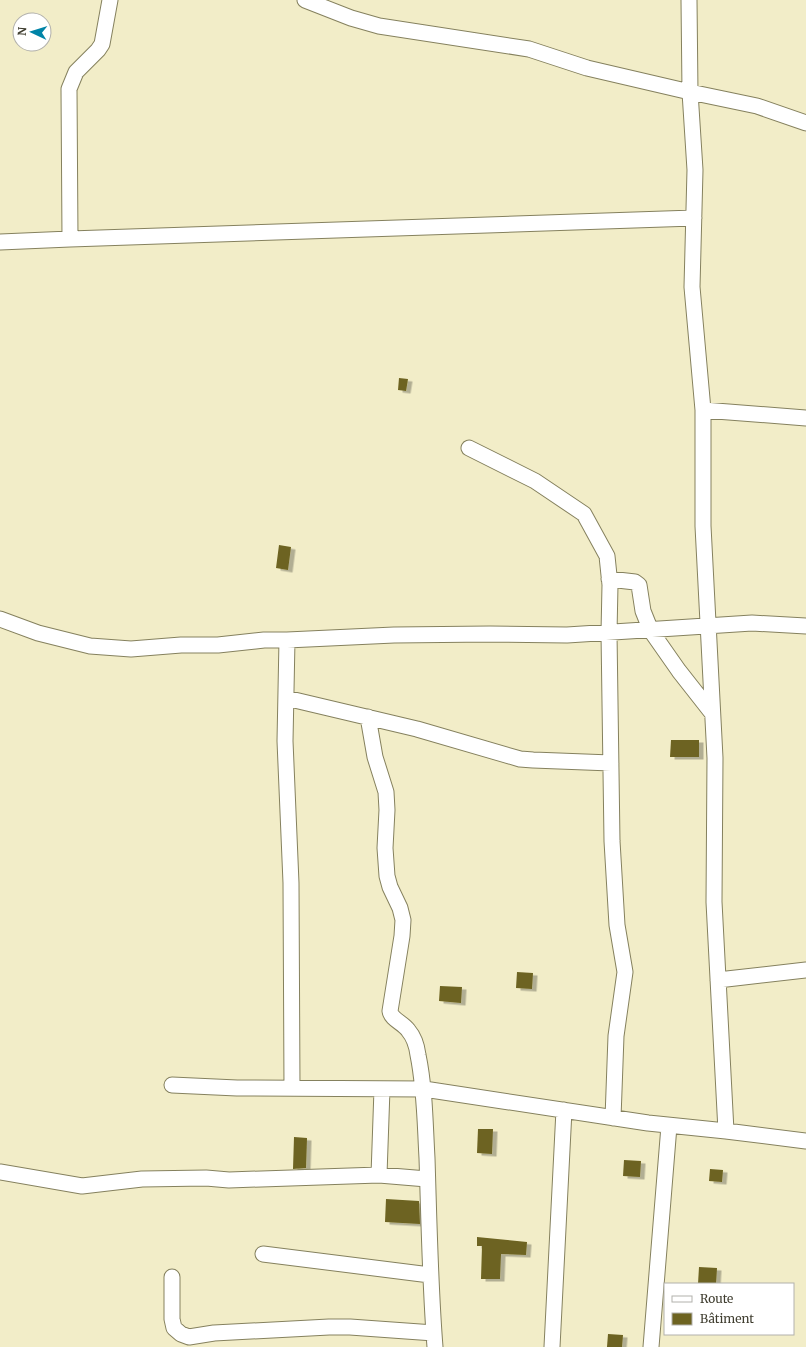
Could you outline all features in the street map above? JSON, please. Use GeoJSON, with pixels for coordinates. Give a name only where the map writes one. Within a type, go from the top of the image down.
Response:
{"type":"FeatureCollection","features":[{"type":"Feature","properties":{"kind":"street"},"geometry":{"type":"LineString","coordinates":[[70,239],[69,89],[76,72],[102,44],[110,0]]}},
{"type":"Feature","properties":{"kind":"street"},"geometry":{"type":"LineString","coordinates":[[305,0],[351,18],[379,26],[529,49],[587,68],[757,106],[806,123]]}},
{"type":"Feature","properties":{"kind":"street"},"geometry":{"type":"LineString","coordinates":[[689,0],[690,92],[695,170],[692,287],[703,410],[703,526],[715,758],[714,868],[726,1131]]}},
{"type":"Feature","properties":{"kind":"street"},"geometry":{"type":"LineString","coordinates":[[0,242],[694,218]]}},
{"type":"Feature","properties":{"kind":"street"},"geometry":{"type":"LineString","coordinates":[[703,410],[806,418]]}},
{"type":"Feature","properties":{"kind":"street"},"geometry":{"type":"LineString","coordinates":[[470,448],[535,481],[584,514],[608,556],[612,841],[617,925],[625,972],[616,1036],[613,1118]]}},
{"type":"Feature","properties":{"kind":"street"},"geometry":{"type":"LineString","coordinates":[[609,579],[635,582],[639,585],[643,611],[651,630],[679,671],[712,713]]}},
{"type":"Feature","properties":{"kind":"street"},"geometry":{"type":"LineString","coordinates":[[0,619],[38,633],[90,646],[131,649],[181,645],[218,645],[264,640],[402,635],[567,635],[752,623],[806,626]]}},
{"type":"Feature","properties":{"kind":"street"},"geometry":{"type":"LineString","coordinates":[[287,640],[284,741],[291,884],[292,1088]]}},
{"type":"Feature","properties":{"kind":"street"},"geometry":{"type":"LineString","coordinates":[[286,698],[417,729],[520,759],[611,763]]}},
{"type":"Feature","properties":{"kind":"street"},"geometry":{"type":"LineString","coordinates":[[172,1277],[172,1319],[174,1328],[181,1334],[189,1337],[214,1333],[350,1327],[434,1340],[430,1275],[424,1089],[414,1041],[409,1031],[404,1025],[393,1017],[390,1011],[402,936],[403,920],[400,908],[390,887],[387,876],[385,848],[387,810],[386,792],[375,757],[368,718]]}},
{"type":"Feature","properties":{"kind":"street"},"geometry":{"type":"LineString","coordinates":[[718,980],[806,970]]}},
{"type":"Feature","properties":{"kind":"street"},"geometry":{"type":"LineString","coordinates":[[172,1085],[237,1088],[424,1089],[669,1126],[726,1131],[806,1141]]}},
{"type":"Feature","properties":{"kind":"street"},"geometry":{"type":"LineString","coordinates":[[379,1175],[382,1089]]}},
{"type":"Feature","properties":{"kind":"street"},"geometry":{"type":"LineString","coordinates":[[552,1347],[564,1110]]}},
{"type":"Feature","properties":{"kind":"street"},"geometry":{"type":"LineString","coordinates":[[651,1347],[669,1126]]}},
{"type":"Feature","properties":{"kind":"street"},"geometry":{"type":"LineString","coordinates":[[0,1172],[82,1186],[142,1179],[206,1178],[229,1180],[379,1175],[427,1179]]}},
{"type":"Feature","properties":{"kind":"street"},"geometry":{"type":"LineString","coordinates":[[263,1254],[430,1275]]}},
{"type":"Feature","properties":{"kind":"building"},"geometry":{"type":"Polygon","coordinates":[[[399,378],[408,379],[406,391],[398,390],[399,378]]]}},
{"type":"Feature","properties":{"kind":"building"},"geometry":{"type":"Polygon","coordinates":[[[279,545],[291,547],[288,570],[276,568],[279,545]]]}},
{"type":"Feature","properties":{"kind":"building"},"geometry":{"type":"Polygon","coordinates":[[[671,740],[699,740],[699,757],[670,757],[671,740]]]}},
{"type":"Feature","properties":{"kind":"building"},"geometry":{"type":"Polygon","coordinates":[[[517,972],[533,973],[532,989],[516,988],[517,972]]]}},
{"type":"Feature","properties":{"kind":"building"},"geometry":{"type":"Polygon","coordinates":[[[440,986],[462,987],[461,1003],[439,1001],[440,986]]]}},
{"type":"Feature","properties":{"kind":"building"},"geometry":{"type":"Polygon","coordinates":[[[478,1129],[493,1129],[492,1154],[477,1153],[478,1129]]]}},
{"type":"Feature","properties":{"kind":"building"},"geometry":{"type":"Polygon","coordinates":[[[294,1137],[307,1138],[306,1168],[293,1169],[294,1137]]]}},
{"type":"Feature","properties":{"kind":"building"},"geometry":{"type":"Polygon","coordinates":[[[624,1160],[641,1161],[640,1177],[623,1176],[624,1160]]]}},
{"type":"Feature","properties":{"kind":"building"},"geometry":{"type":"Polygon","coordinates":[[[710,1169],[723,1170],[722,1182],[709,1181],[710,1169]]]}},
{"type":"Feature","properties":{"kind":"building"},"geometry":{"type":"Polygon","coordinates":[[[386,1199],[419,1201],[420,1224],[385,1222],[386,1199]]]}},
{"type":"Feature","properties":{"kind":"building"},"geometry":{"type":"Polygon","coordinates":[[[477,1237],[527,1242],[526,1255],[501,1254],[500,1279],[481,1279],[482,1246],[477,1246],[477,1237]]]}},
{"type":"Feature","properties":{"kind":"building"},"geometry":{"type":"Polygon","coordinates":[[[699,1267],[717,1268],[716,1283],[698,1283],[699,1267]]]}},
{"type":"Feature","properties":{"kind":"building"},"geometry":{"type":"Polygon","coordinates":[[[608,1334],[623,1335],[622,1347],[607,1347],[608,1334]]]}}]}
